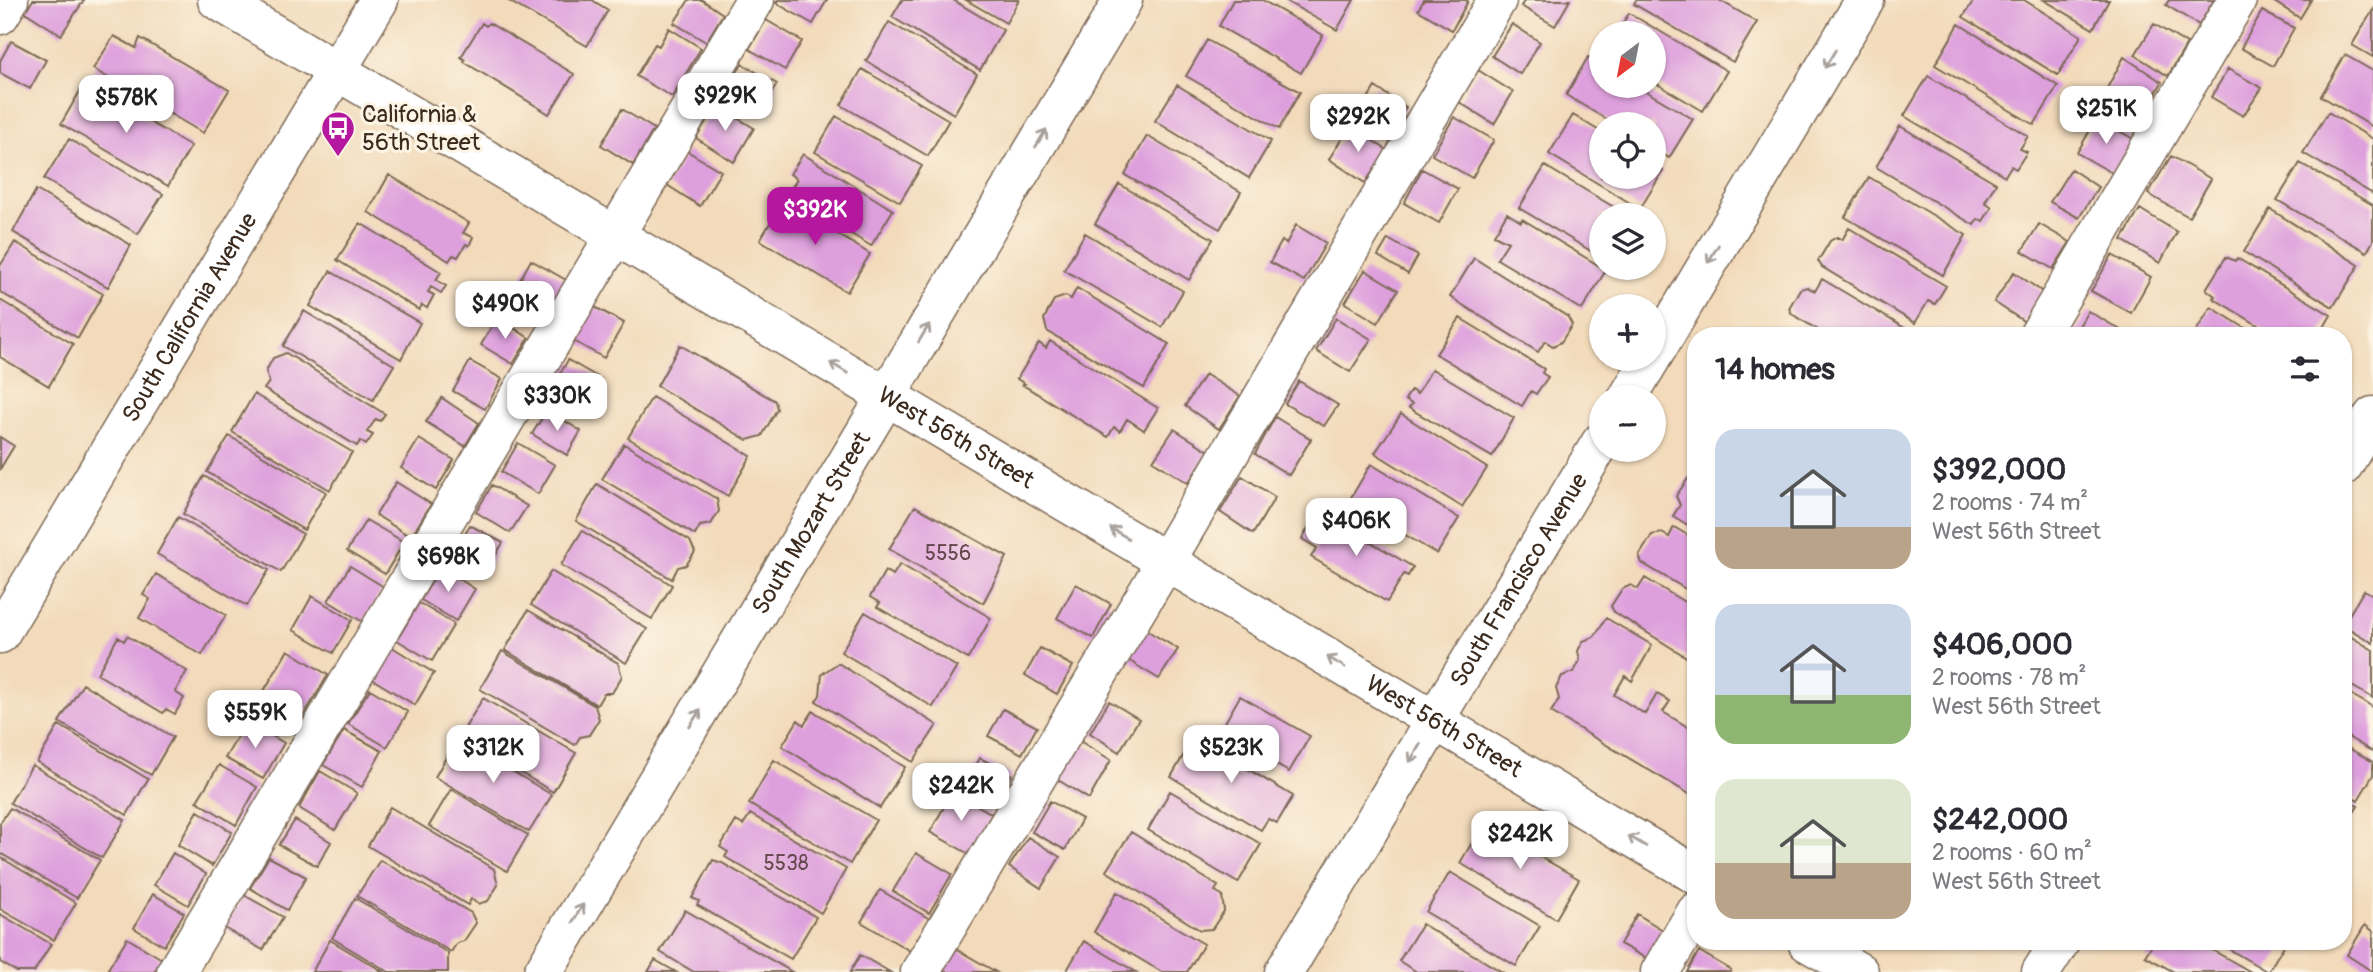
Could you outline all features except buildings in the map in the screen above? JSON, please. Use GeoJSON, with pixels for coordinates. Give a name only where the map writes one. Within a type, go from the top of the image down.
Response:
{"type":"FeatureCollection","features":[{"type":"Feature","properties":{"kind":"street"},"geometry":{"type":"LineString","coordinates":[[0,15],[9,0]]}},
{"type":"Feature","properties":{"kind":"street","name":"West 56th Street"},"geometry":{"type":"LineString","coordinates":[[217,0],[1687,870]]}},
{"type":"Feature","properties":{"kind":"street","name":"South California Avenue"},"geometry":{"type":"LineString","coordinates":[[0,634],[379,0]]}},
{"type":"Feature","properties":{"kind":"street"},"geometry":{"type":"LineString","coordinates":[[176,972],[755,0]]}},
{"type":"Feature","properties":{"kind":"street","name":"South Mozart Street"},"geometry":{"type":"LineString","coordinates":[[543,972],[1123,0]]}},
{"type":"Feature","properties":{"kind":"street"},"geometry":{"type":"LineString","coordinates":[[920,972],[1497,0]]}},
{"type":"Feature","properties":{"kind":"street"},"geometry":{"type":"LineString","coordinates":[[1666,334],[1865,0]]}},
{"type":"Feature","properties":{"kind":"street"},"geometry":{"type":"LineString","coordinates":[[2043,327],[2237,0]]}},
{"type":"Feature","properties":{"kind":"street"},"geometry":{"type":"LineString","coordinates":[[2352,451],[2373,416]]}},
{"type":"Feature","properties":{"kind":"street","name":"South Francisco Avenue"},"geometry":{"type":"LineString","coordinates":[[1284,972],[1589,462]]}},
{"type":"Feature","properties":{"kind":"street"},"geometry":{"type":"LineString","coordinates":[[1660,972],[1687,927]]}},
{"type":"Feature","properties":{"kind":"street"},"geometry":{"type":"LineString","coordinates":[[1821,950],[1859,972]]}},
{"type":"Feature","properties":{"kind":"street"},"geometry":{"type":"LineString","coordinates":[[2041,972],[2055,950]]}},
{"type":"Feature","properties":{"kind":"place","name":"California & 56th Street"},"geometry":{"type":"Point","coordinates":[338,158]}}]}
